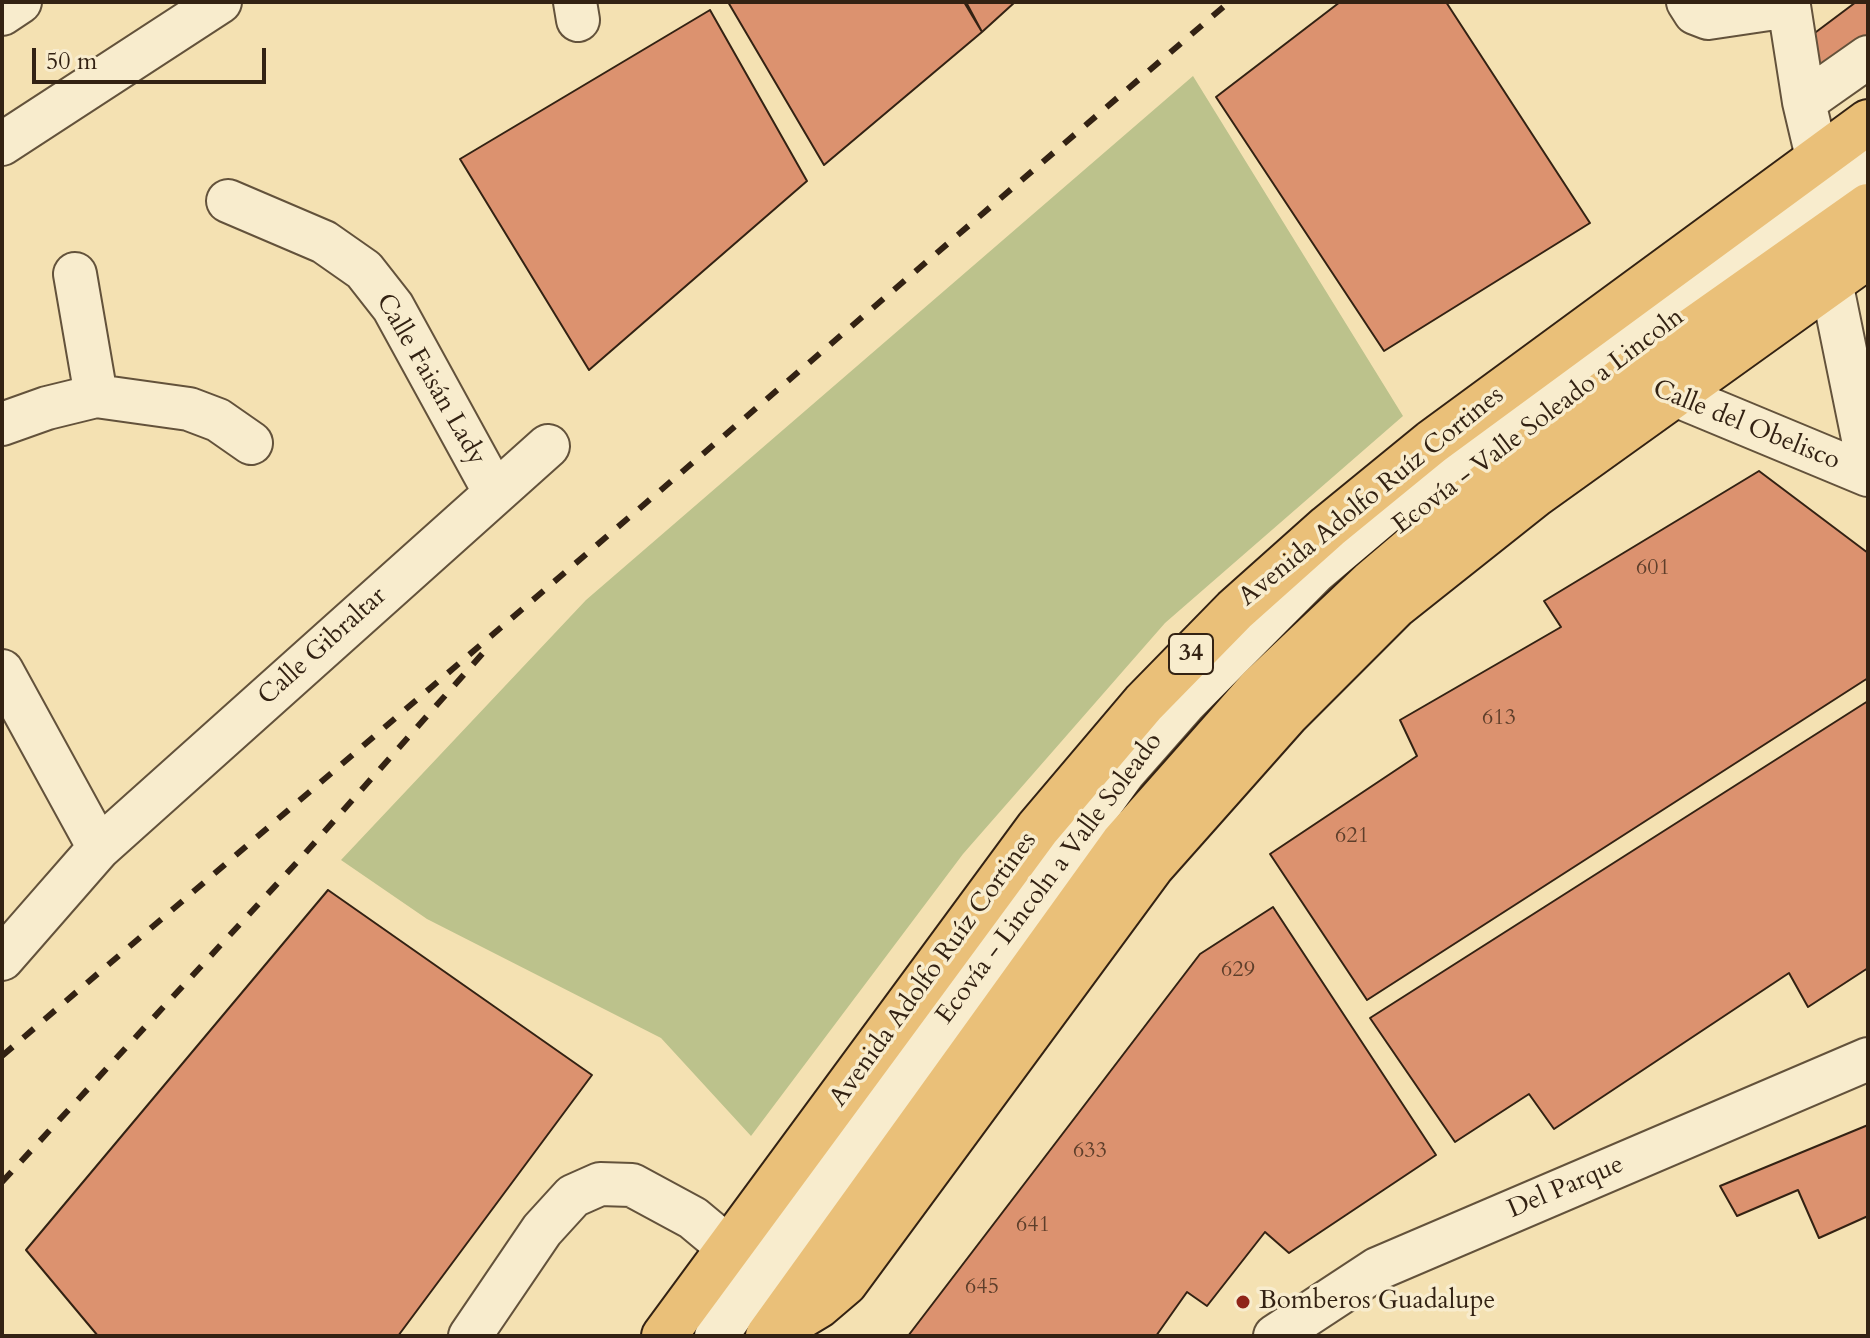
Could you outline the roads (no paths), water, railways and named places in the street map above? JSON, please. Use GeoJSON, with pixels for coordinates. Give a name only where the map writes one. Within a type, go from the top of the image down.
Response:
{"type":"FeatureCollection","features":[{"type":"Feature","properties":{"kind":"main road","name":"Avenida Adolfo Ruíz Cortines"},"geometry":{"type":"LineString","coordinates":[[664,1336],[1038,828],[1144,703],[1235,610],[1328,527],[1432,442],[1868,122]]}},
{"type":"Feature","properties":{"kind":"main road"},"geometry":{"type":"LineString","coordinates":[[768,1336],[1123,843],[1259,689],[1372,582],[1505,469],[1623,379],[1868,206]]}},
{"type":"Feature","properties":{"kind":"main road"},"geometry":{"type":"LineString","coordinates":[[768,1336],[818,1306],[845,1283],[1152,866],[1287,714],[1395,606],[1536,494],[1868,256]]}},
{"type":"Feature","properties":{"kind":"street"},"geometry":{"type":"LineString","coordinates":[[2,14],[20,2]]}},
{"type":"Feature","properties":{"kind":"street"},"geometry":{"type":"LineString","coordinates":[[2,144],[220,2]]}},
{"type":"Feature","properties":{"kind":"street"},"geometry":{"type":"LineString","coordinates":[[1688,2],[1695,13],[1708,18],[1789,4],[1804,102],[1817,157]]}},
{"type":"Feature","properties":{"kind":"street"},"geometry":{"type":"LineString","coordinates":[[1804,102],[1868,57]]}},
{"type":"Feature","properties":{"kind":"street","name":"Ecovía - Lincoln a Valle Soleado"},"geometry":{"type":"LineString","coordinates":[[716,1336],[1125,771],[1184,704],[1315,572],[1411,491],[1712,269],[1868,162]]}},
{"type":"Feature","properties":{"kind":"street","name":"Ecovía - Valle Soleado a Lincoln"},"geometry":{"type":"LineString","coordinates":[[736,1336],[1166,748],[1277,637],[1426,503],[1707,295],[1868,181]]}},
{"type":"Feature","properties":{"kind":"street","name":"Calle Faisán Lady"},"geometry":{"type":"LineString","coordinates":[[228,201],[324,242],[364,270],[393,307],[495,493]]}},
{"type":"Feature","properties":{"kind":"street","name":"Calle del Obelisco"},"geometry":{"type":"LineString","coordinates":[[1823,238],[1868,463]]}},
{"type":"Feature","properties":{"kind":"street"},"geometry":{"type":"LineString","coordinates":[[75,274],[96,396]]}},
{"type":"Feature","properties":{"kind":"street","name":"Calle del Obelisco"},"geometry":{"type":"LineString","coordinates":[[1623,379],[1673,394],[1868,475]]}},
{"type":"Feature","properties":{"kind":"street"},"geometry":{"type":"LineString","coordinates":[[2,424],[47,408],[96,396],[189,409],[218,420],[251,443]]}},
{"type":"Feature","properties":{"kind":"street","name":"Calle Gibraltar"},"geometry":{"type":"LineString","coordinates":[[2,959],[99,848],[548,446]]}},
{"type":"Feature","properties":{"kind":"street"},"geometry":{"type":"LineString","coordinates":[[2,671],[99,848]]}},
{"type":"Feature","properties":{"kind":"street","name":"Del Parque"},"geometry":{"type":"LineString","coordinates":[[1275,1336],[1377,1269],[1868,1059]]}},
{"type":"Feature","properties":{"kind":"street"},"geometry":{"type":"LineString","coordinates":[[470,1336],[542,1230],[573,1196],[600,1184],[632,1185],[693,1218],[729,1248]]}},
{"type":"Feature","properties":{"kind":"railway"},"geometry":{"type":"LineString","coordinates":[[2,1056],[1229,2]]}},
{"type":"Feature","properties":{"kind":"railway"},"geometry":{"type":"LineString","coordinates":[[2,1182],[300,859],[483,653]]}},
{"type":"Feature","properties":{"kind":"place","name":"Bomberos Guadalupe"},"geometry":{"type":"Point","coordinates":[1243,1302]}}]}
